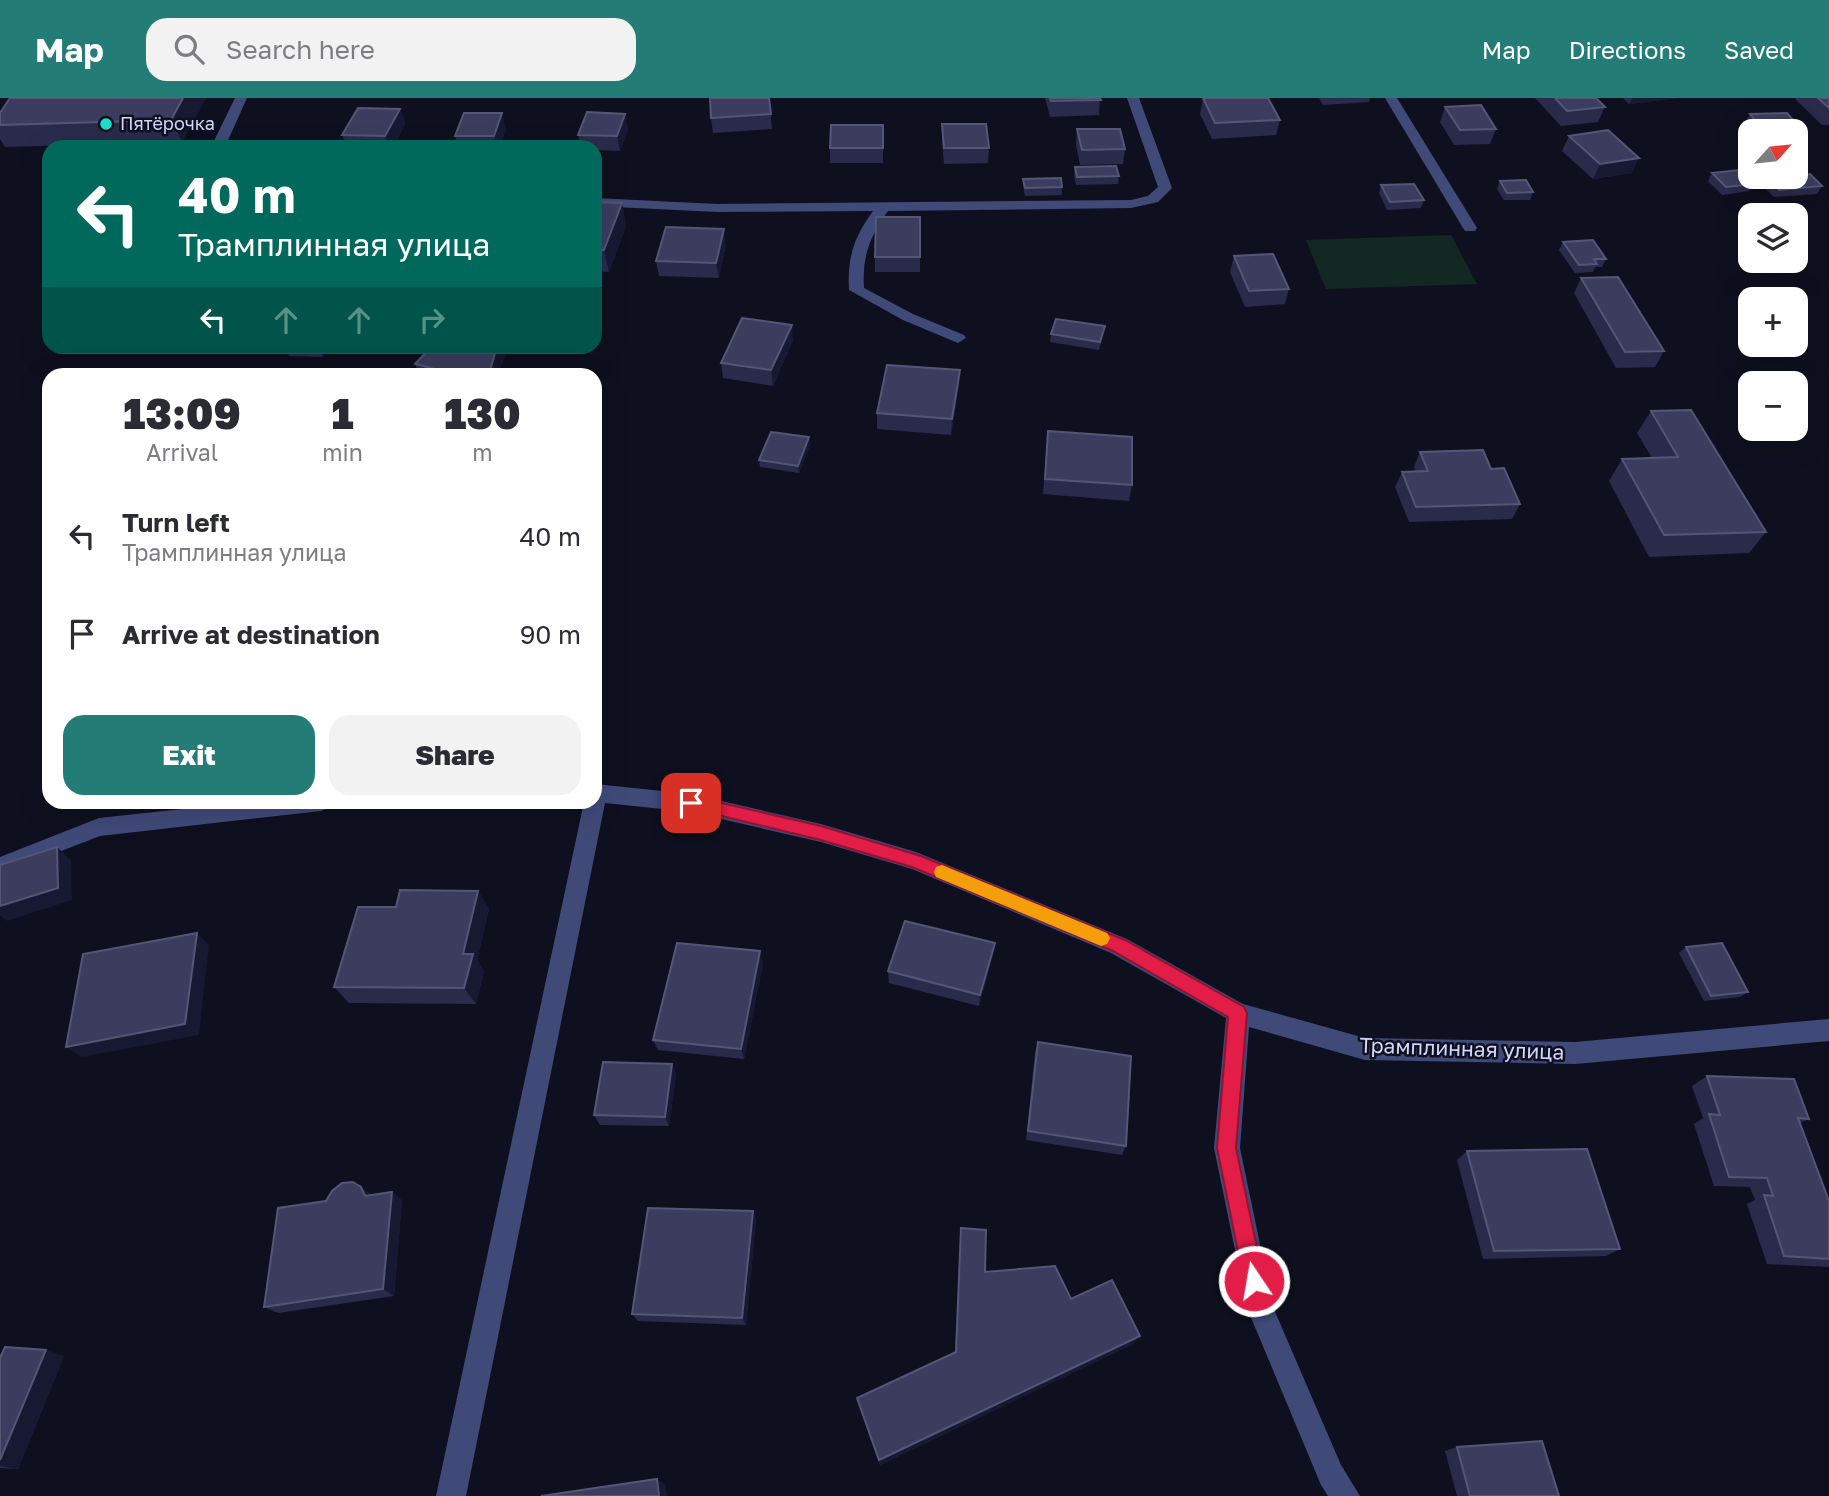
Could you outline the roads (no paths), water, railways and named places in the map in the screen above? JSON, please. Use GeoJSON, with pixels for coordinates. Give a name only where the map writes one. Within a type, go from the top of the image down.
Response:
{"type":"FeatureCollection","features":[{"type":"Feature","properties":{"kind":"street"},"geometry":{"type":"LineString","coordinates":[[221,140],[241,98]]}},
{"type":"Feature","properties":{"kind":"street"},"geometry":{"type":"LineString","coordinates":[[602,202],[717,208],[1131,204],[1153,199],[1165,188],[1133,98]]}},
{"type":"Feature","properties":{"kind":"street"},"geometry":{"type":"LineString","coordinates":[[1391,98],[1470,228]]}},
{"type":"Feature","properties":{"kind":"street"},"geometry":{"type":"LineString","coordinates":[[884,206],[861,239],[855,266],[857,290],[908,317],[958,338]]}},
{"type":"Feature","properties":{"kind":"street","name":"Трамплинная улица"},"geometry":{"type":"LineString","coordinates":[[602,797],[691,803],[821,833],[916,861],[1119,946],[1238,1013],[1365,1049],[1575,1053],[1829,1030]]}},
{"type":"Feature","properties":{"kind":"street"},"geometry":{"type":"LineString","coordinates":[[0,868],[17,858],[99,827],[259,809]]}},
{"type":"Feature","properties":{"kind":"street"},"geometry":{"type":"LineString","coordinates":[[451,1496],[593,809]]}},
{"type":"Feature","properties":{"kind":"street"},"geometry":{"type":"LineString","coordinates":[[1238,1013],[1227,1148],[1260,1308],[1331,1475],[1345,1496]]}},
{"type":"Feature","properties":{"kind":"place","name":"Пятёрочка"},"geometry":{"type":"Point","coordinates":[106,124]}}]}
